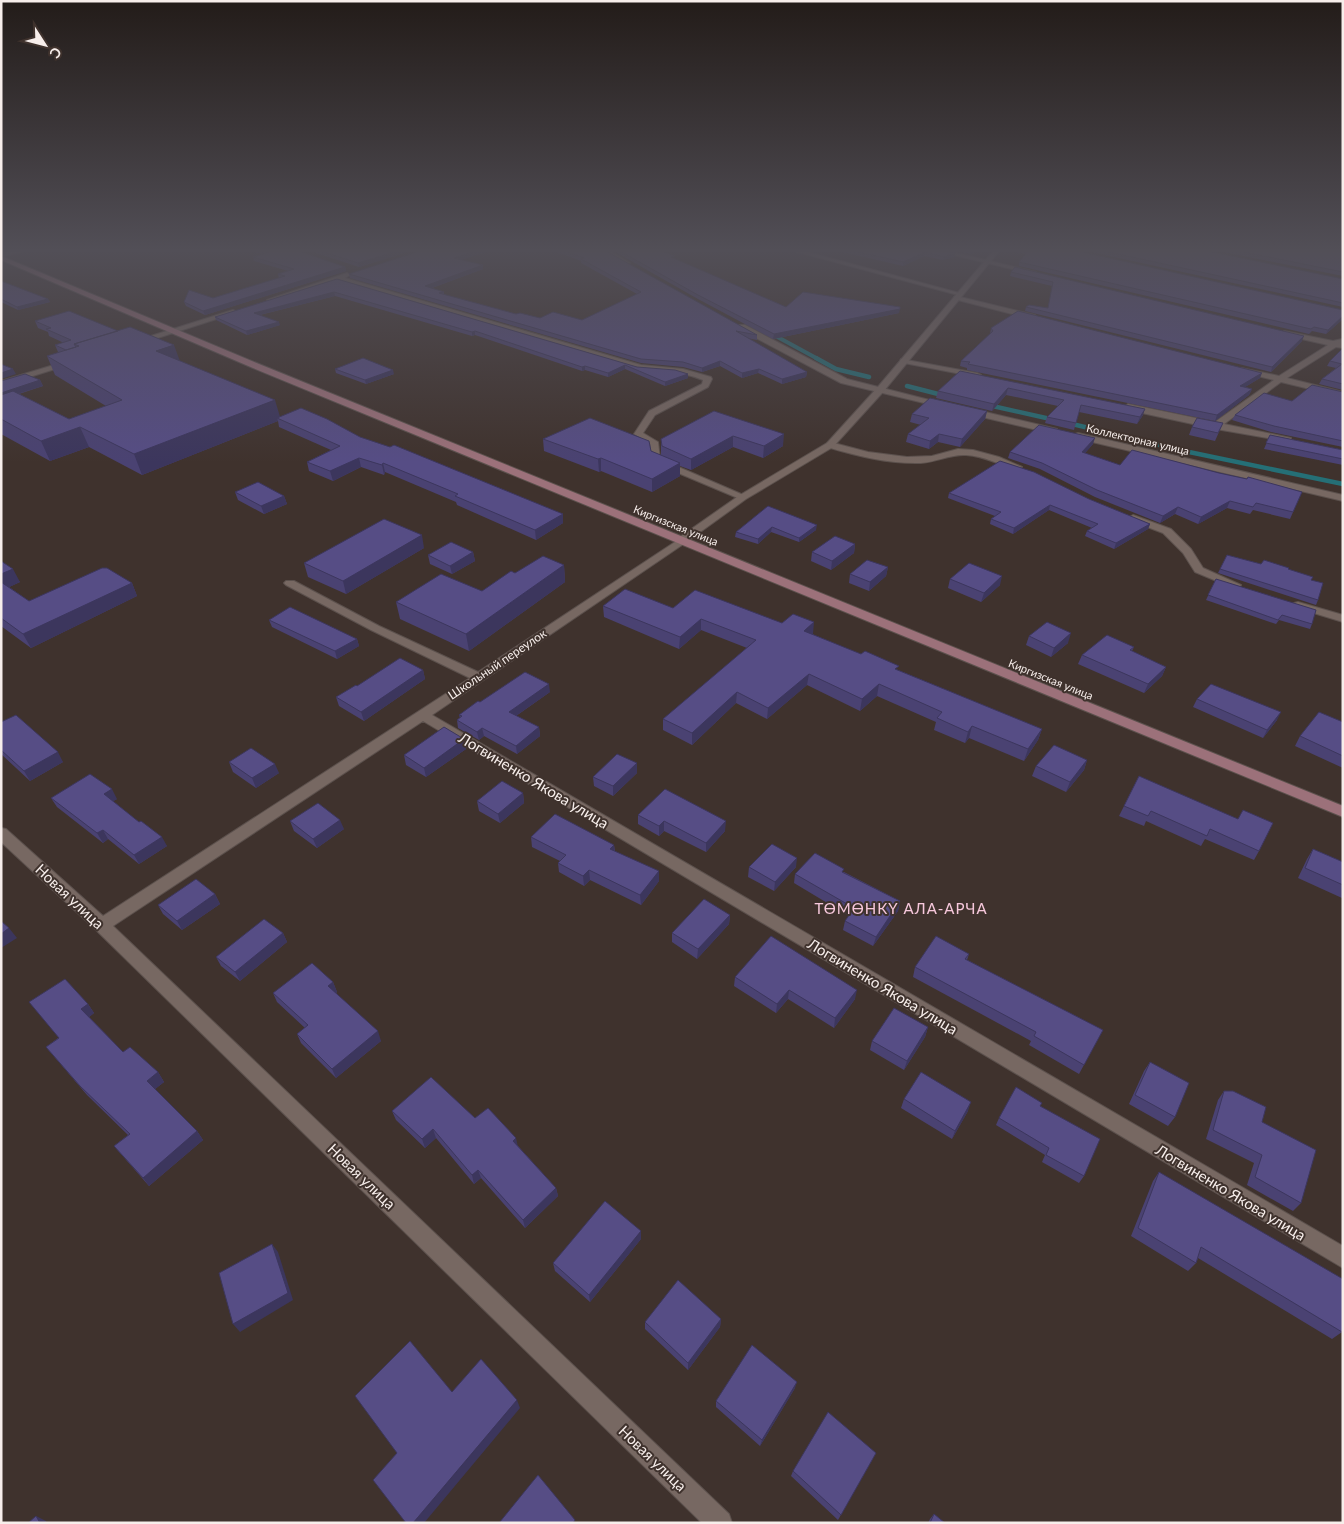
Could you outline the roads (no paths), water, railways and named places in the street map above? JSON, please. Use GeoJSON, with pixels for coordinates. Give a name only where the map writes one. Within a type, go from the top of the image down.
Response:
{"type":"FeatureCollection","features":[{"type":"Feature","properties":{"kind":"main road","name":"Киргизская улица"},"geometry":{"type":"LineString","coordinates":[[154,321],[249,363],[1343,812]]}},
{"type":"Feature","properties":{"kind":"street"},"geometry":{"type":"LineString","coordinates":[[132,344],[204,321]]}},
{"type":"Feature","properties":{"kind":"street"},"geometry":{"type":"LineString","coordinates":[[485,321],[641,367],[693,372],[708,379],[706,385],[652,413],[638,434],[654,442],[655,460],[743,497]]}},
{"type":"Feature","properties":{"kind":"street","name":"Коллекторная улица"},"geometry":{"type":"LineString","coordinates":[[730,321],[844,381],[1343,498]]}},
{"type":"Feature","properties":{"kind":"street","name":"Школьный переулок"},"geometry":{"type":"LineString","coordinates":[[102,925],[423,715],[743,497],[830,445],[880,390],[937,321]]}},
{"type":"Feature","properties":{"kind":"street"},"geometry":{"type":"LineString","coordinates":[[1276,330],[1343,346]]}},
{"type":"Feature","properties":{"kind":"street"},"geometry":{"type":"LineString","coordinates":[[1216,426],[1280,379],[1343,338]]}},
{"type":"Feature","properties":{"kind":"street"},"geometry":{"type":"LineString","coordinates":[[1,384],[78,360]]}},
{"type":"Feature","properties":{"kind":"street"},"geometry":{"type":"LineString","coordinates":[[904,360],[990,378]]}},
{"type":"Feature","properties":{"kind":"street"},"geometry":{"type":"LineString","coordinates":[[1232,367],[1343,395]]}},
{"type":"Feature","properties":{"kind":"street"},"geometry":{"type":"LineString","coordinates":[[1115,404],[1294,442]]}},
{"type":"Feature","properties":{"kind":"street"},"geometry":{"type":"LineString","coordinates":[[830,445],[862,454],[903,460],[933,459],[958,452],[986,456],[1028,470]]}},
{"type":"Feature","properties":{"kind":"street"},"geometry":{"type":"LineString","coordinates":[[1125,514],[1167,531],[1187,551],[1199,570],[1220,580],[1248,589]]}},
{"type":"Feature","properties":{"kind":"street"},"geometry":{"type":"LineString","coordinates":[[290,583],[376,628],[478,677]]}},
{"type":"Feature","properties":{"kind":"street"},"geometry":{"type":"LineString","coordinates":[[1286,601],[1343,619]]}},
{"type":"Feature","properties":{"kind":"street","name":"Логвиненко Якова улица"},"geometry":{"type":"LineString","coordinates":[[423,715],[1343,1258]]}},
{"type":"Feature","properties":{"kind":"street","name":"Новая улица"},"geometry":{"type":"LineString","coordinates":[[1,833],[102,925],[720,1523]]}},
{"type":"Feature","properties":{"kind":"waterway"},"geometry":{"type":"LineString","coordinates":[[772,334],[818,359]]}},
{"type":"Feature","properties":{"kind":"waterway"},"geometry":{"type":"LineString","coordinates":[[816,358],[836,369],[869,377]]}},
{"type":"Feature","properties":{"kind":"waterway"},"geometry":{"type":"LineString","coordinates":[[907,386],[946,396]]}},
{"type":"Feature","properties":{"kind":"waterway"},"geometry":{"type":"LineString","coordinates":[[988,405],[1055,420]]}},
{"type":"Feature","properties":{"kind":"waterway"},"geometry":{"type":"LineString","coordinates":[[1068,423],[1189,452],[1343,484]]}},
{"type":"Feature","properties":{"kind":"district","name":"ТӨМӨНКҮ АЛА-АРЧА"},"geometry":{"type":"Point","coordinates":[901,908]}}]}
